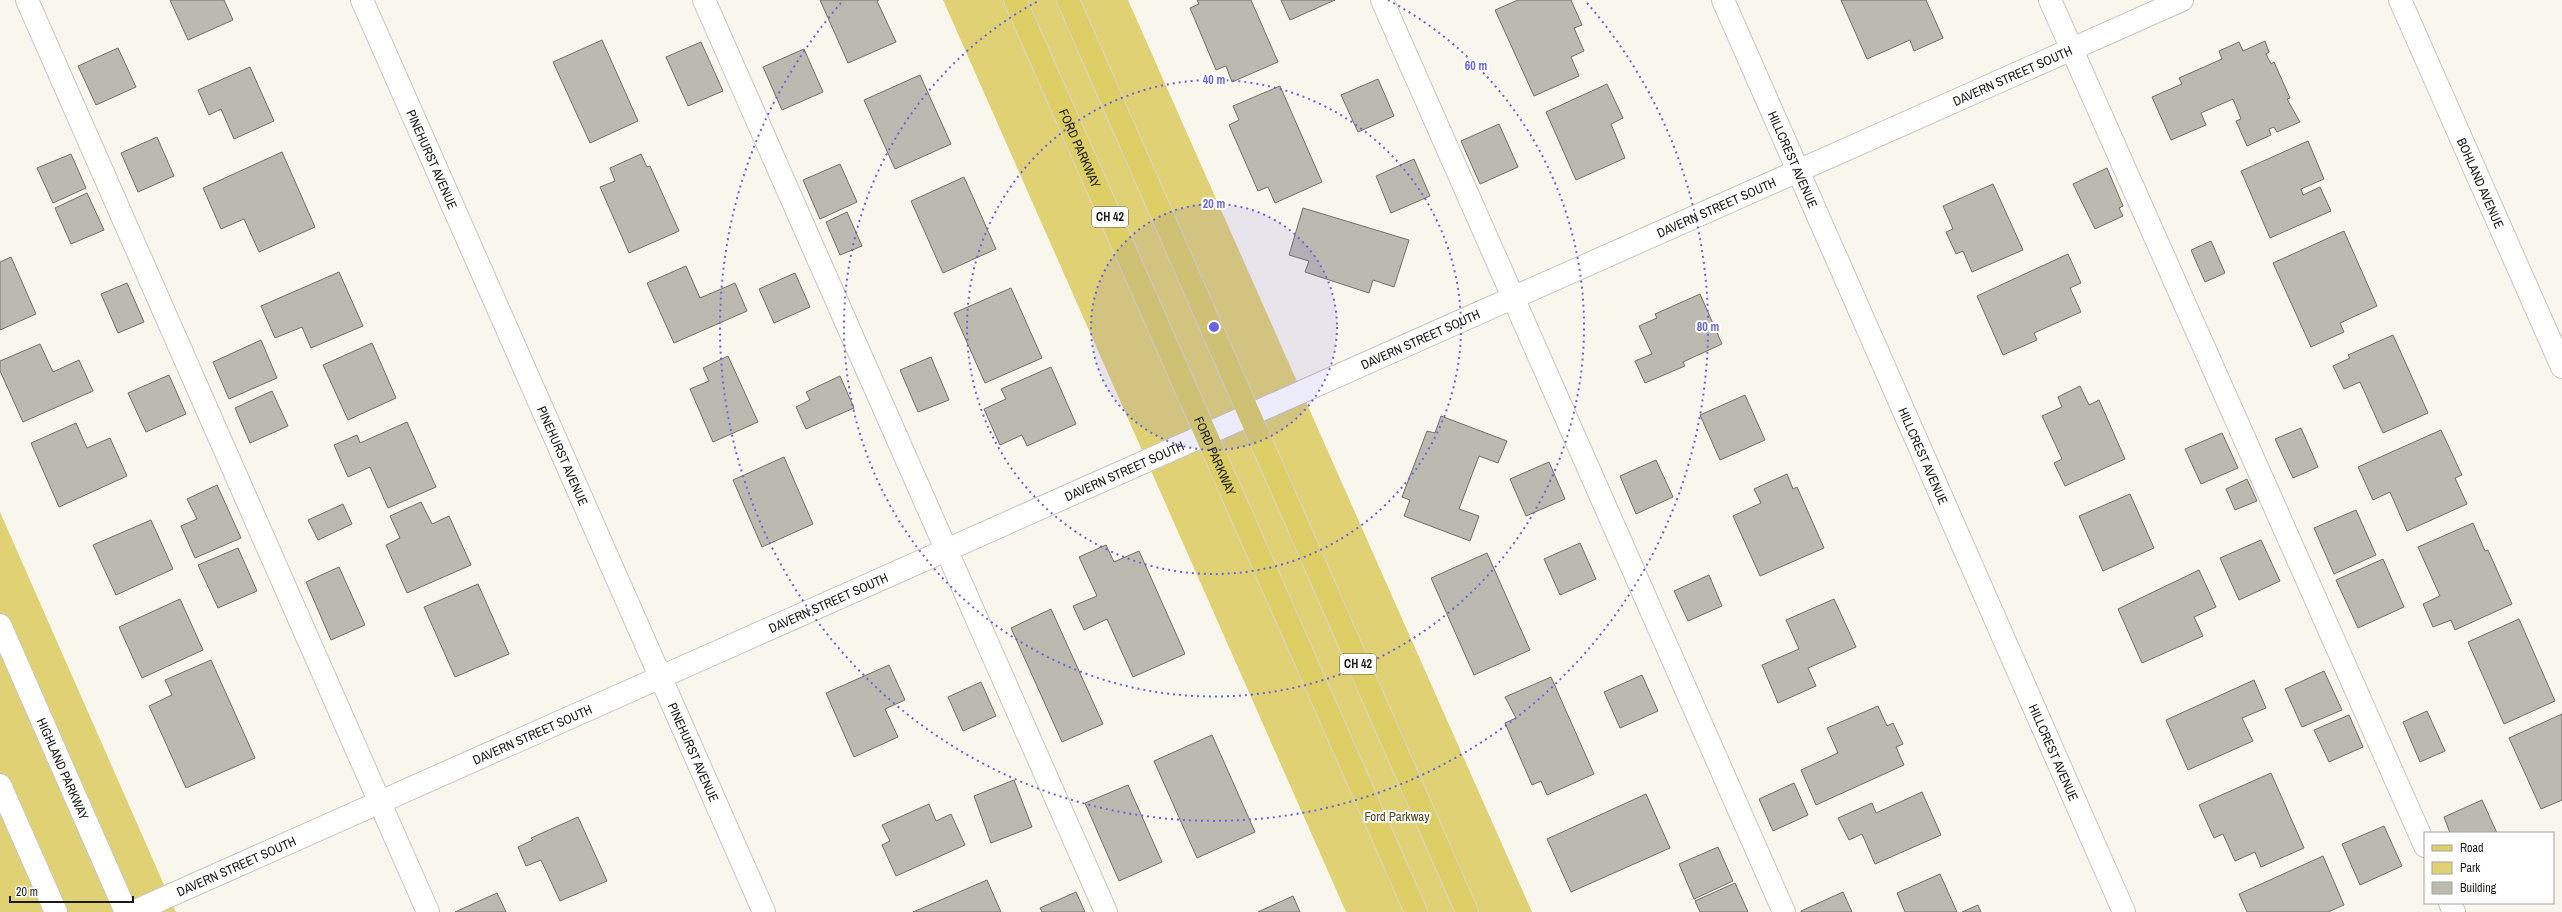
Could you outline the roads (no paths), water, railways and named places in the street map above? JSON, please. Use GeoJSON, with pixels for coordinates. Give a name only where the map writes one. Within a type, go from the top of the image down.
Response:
{"type":"FeatureCollection","features":[{"type":"Feature","properties":{"kind":"main road","name":"FORD PARKWAY"},"geometry":{"type":"LineString","coordinates":[[1014,0],[1416,912]]}},
{"type":"Feature","properties":{"kind":"main road","name":"CH 42"},"geometry":{"type":"LineString","coordinates":[[1068,0],[1467,912]]}},
{"type":"Feature","properties":{"kind":"street"},"geometry":{"type":"LineString","coordinates":[[27,0],[428,912]]}},
{"type":"Feature","properties":{"kind":"street","name":"PINEHURST AVENUE"},"geometry":{"type":"LineString","coordinates":[[362,0],[764,912]]}},
{"type":"Feature","properties":{"kind":"street"},"geometry":{"type":"LineString","coordinates":[[704,0],[1106,912]]}},
{"type":"Feature","properties":{"kind":"street"},"geometry":{"type":"LineString","coordinates":[[1382,0],[1784,912]]}},
{"type":"Feature","properties":{"kind":"street","name":"HILLCREST AVENUE"},"geometry":{"type":"LineString","coordinates":[[1723,0],[2124,912]]}},
{"type":"Feature","properties":{"kind":"street"},"geometry":{"type":"LineString","coordinates":[[2050,0],[2424,844]]}},
{"type":"Feature","properties":{"kind":"street","name":"DAVERN STREET SOUTH"},"geometry":{"type":"LineString","coordinates":[[133,912],[2182,0]]}},
{"type":"Feature","properties":{"kind":"street","name":"BOHLAND AVENUE"},"geometry":{"type":"LineString","coordinates":[[2400,0],[2562,367]]}},
{"type":"Feature","properties":{"kind":"street","name":"HIGHLAND PARKWAY"},"geometry":{"type":"LineString","coordinates":[[0,625],[126,912]]}},
{"type":"Feature","properties":{"kind":"street"},"geometry":{"type":"LineString","coordinates":[[0,784],[56,912]]}},
{"type":"Feature","properties":{"kind":"park label","name":"Ford Parkway"},"geometry":{"type":"Point","coordinates":[1397,816]}}]}
